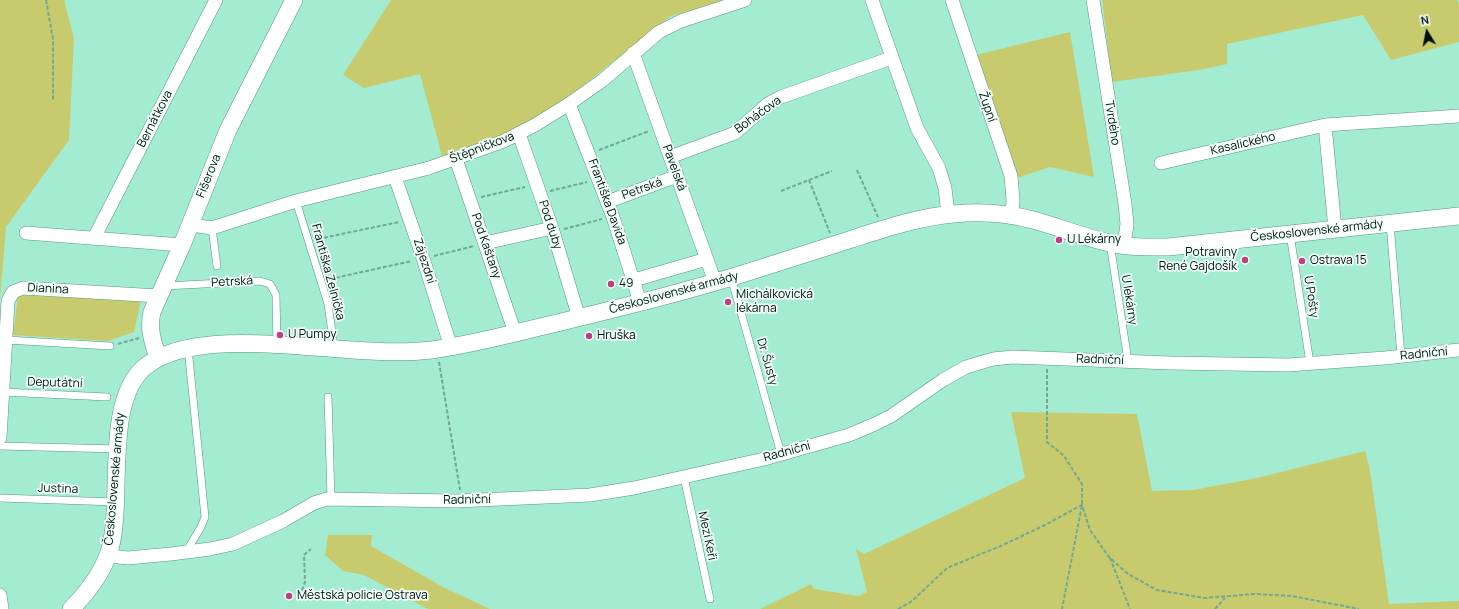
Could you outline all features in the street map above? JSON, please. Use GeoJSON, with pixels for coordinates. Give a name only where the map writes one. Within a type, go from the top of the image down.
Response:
{"type":"FeatureCollection","features":[{"type":"Feature","properties":{"kind":"street","name":"Bernátkova"},"geometry":{"type":"LineString","coordinates":[[94,238],[216,0]]}},
{"type":"Feature","properties":{"kind":"street","name":"Fišerova"},"geometry":{"type":"LineString","coordinates":[[158,358],[151,334],[150,322],[152,312],[182,245],[228,130],[294,0]]}},
{"type":"Feature","properties":{"kind":"street","name":"Štěpničkova"},"geometry":{"type":"LineString","coordinates":[[212,228],[296,201],[429,168],[498,144],[519,134],[569,104],[603,80],[658,32],[681,21],[744,0]]}},
{"type":"Feature","properties":{"kind":"street"},"geometry":{"type":"LineString","coordinates":[[872,0],[891,58],[917,128],[939,168],[945,188],[948,214]]}},
{"type":"Feature","properties":{"kind":"street","name":"Župní"},"geometry":{"type":"LineString","coordinates":[[952,0],[1011,176],[1013,200],[1012,215]]}},
{"type":"Feature","properties":{"kind":"street","name":"Tvrdého"},"geometry":{"type":"LineString","coordinates":[[1093,0],[1127,224],[1117,244]]}},
{"type":"Feature","properties":{"kind":"street","name":"Pavelská"},"geometry":{"type":"LineString","coordinates":[[633,53],[707,259],[723,280]]}},
{"type":"Feature","properties":{"kind":"street","name":"Boháčova"},"geometry":{"type":"LineString","coordinates":[[670,157],[735,133],[768,104],[781,97],[891,58]]}},
{"type":"Feature","properties":{"kind":"street","name":"Františka Davida"},"geometry":{"type":"LineString","coordinates":[[569,104],[613,217],[640,302]]}},
{"type":"Feature","properties":{"kind":"street","name":"Kasalického"},"geometry":{"type":"LineString","coordinates":[[1161,163],[1325,125],[1459,116]]}},
{"type":"Feature","properties":{"kind":"street"},"geometry":{"type":"LineString","coordinates":[[1325,125],[1335,229]]}},
{"type":"Feature","properties":{"kind":"street","name":"Pod duby"},"geometry":{"type":"LineString","coordinates":[[519,134],[552,230],[579,318]]}},
{"type":"Feature","properties":{"kind":"street","name":"Pod Kaštany"},"geometry":{"type":"LineString","coordinates":[[456,159],[515,333]]}},
{"type":"Feature","properties":{"kind":"street","name":"Petrská"},"geometry":{"type":"LineString","coordinates":[[607,202],[677,176]]}},
{"type":"Feature","properties":{"kind":"street","name":"Zájezdní"},"geometry":{"type":"LineString","coordinates":[[395,177],[423,258],[450,347]]}},
{"type":"Feature","properties":{"kind":"street","name":"Československé armády"},"geometry":{"type":"LineString","coordinates":[[71,609],[93,583],[108,556],[113,536],[116,502],[119,421],[125,398],[139,373],[147,365],[158,358],[188,348],[277,340],[333,349],[398,352],[450,347],[579,318],[723,280],[896,225],[948,214],[983,212],[1012,215],[1117,244],[1147,247],[1168,247],[1459,216]]}},
{"type":"Feature","properties":{"kind":"street"},"geometry":{"type":"LineString","coordinates":[[190,222],[198,226],[212,228]]}},
{"type":"Feature","properties":{"kind":"street"},"geometry":{"type":"LineString","coordinates":[[485,243],[552,230]]}},
{"type":"Feature","properties":{"kind":"street"},"geometry":{"type":"LineString","coordinates":[[26,233],[182,245]]}},
{"type":"Feature","properties":{"kind":"street"},"geometry":{"type":"LineString","coordinates":[[634,280],[707,259]]}},
{"type":"Feature","properties":{"kind":"street","name":"Dianina"},"geometry":{"type":"LineString","coordinates":[[0,438],[8,301],[13,292],[23,288],[162,291]]}},
{"type":"Feature","properties":{"kind":"street","name":"Radniční"},"geometry":{"type":"LineString","coordinates":[[108,556],[128,558],[210,549],[233,544],[282,521],[314,503],[332,498],[457,501],[582,495],[634,488],[684,477],[781,454],[849,435],[891,416],[943,380],[966,367],[993,359],[1047,358],[1252,365],[1310,363],[1459,350]]}},
{"type":"Feature","properties":{"kind":"street"},"geometry":{"type":"LineString","coordinates":[[0,595],[2,609]]}},
{"type":"Feature","properties":{"kind":"lane","name":"Františka Zelníčka"},"geometry":{"type":"LineString","coordinates":[[296,201],[328,304],[333,349]]}},
{"type":"Feature","properties":{"kind":"lane"},"geometry":{"type":"LineString","coordinates":[[1390,223],[1401,356]]}},
{"type":"Feature","properties":{"kind":"lane"},"geometry":{"type":"LineString","coordinates":[[212,228],[217,266]]}},
{"type":"Feature","properties":{"kind":"lane","name":"U Pošty"},"geometry":{"type":"LineString","coordinates":[[1290,234],[1310,363]]}},
{"type":"Feature","properties":{"kind":"lane","name":"U lékárny"},"geometry":{"type":"LineString","coordinates":[[1117,244],[1128,361]]}},
{"type":"Feature","properties":{"kind":"lane","name":"Dr. Šusty"},"geometry":{"type":"LineString","coordinates":[[723,280],[781,454]]}},
{"type":"Feature","properties":{"kind":"lane","name":"Petrská"},"geometry":{"type":"LineString","coordinates":[[162,291],[260,281],[270,284],[276,295],[277,340]]}},
{"type":"Feature","properties":{"kind":"lane"},"geometry":{"type":"LineString","coordinates":[[6,340],[110,346]]}},
{"type":"Feature","properties":{"kind":"lane"},"geometry":{"type":"LineString","coordinates":[[186,552],[201,527],[205,517],[188,348]]}},
{"type":"Feature","properties":{"kind":"lane","name":"Deputátní"},"geometry":{"type":"LineString","coordinates":[[3,392],[107,397]]}},
{"type":"Feature","properties":{"kind":"lane"},"geometry":{"type":"LineString","coordinates":[[328,397],[332,498]]}},
{"type":"Feature","properties":{"kind":"lane"},"geometry":{"type":"LineString","coordinates":[[0,446],[118,450]]}},
{"type":"Feature","properties":{"kind":"lane","name":"Mezi Keři"},"geometry":{"type":"LineString","coordinates":[[684,477],[710,599]]}},
{"type":"Feature","properties":{"kind":"lane","name":"Justina"},"geometry":{"type":"LineString","coordinates":[[0,498],[116,502]]}},
{"type":"Feature","properties":{"kind":"path"},"geometry":{"type":"LineString","coordinates":[[46,0],[53,39],[54,100]]}},
{"type":"Feature","properties":{"kind":"path"},"geometry":{"type":"LineString","coordinates":[[588,154],[659,127]]}},
{"type":"Feature","properties":{"kind":"path"},"geometry":{"type":"LineString","coordinates":[[857,170],[880,220]]}},
{"type":"Feature","properties":{"kind":"path"},"geometry":{"type":"LineString","coordinates":[[781,191],[832,171]]}},
{"type":"Feature","properties":{"kind":"path"},"geometry":{"type":"LineString","coordinates":[[470,199],[598,179]]}},
{"type":"Feature","properties":{"kind":"path"},"geometry":{"type":"LineString","coordinates":[[808,180],[832,237]]}},
{"type":"Feature","properties":{"kind":"path"},"geometry":{"type":"LineString","coordinates":[[552,230],[613,217]]}},
{"type":"Feature","properties":{"kind":"path"},"geometry":{"type":"LineString","coordinates":[[309,241],[410,220]]}},
{"type":"Feature","properties":{"kind":"path"},"geometry":{"type":"LineString","coordinates":[[321,281],[485,243]]}},
{"type":"Feature","properties":{"kind":"path"},"geometry":{"type":"LineString","coordinates":[[110,346],[138,338]]}},
{"type":"Feature","properties":{"kind":"path"},"geometry":{"type":"LineString","coordinates":[[1047,358],[1047,442],[1064,456],[1082,484],[1082,505],[1062,609]]}},
{"type":"Feature","properties":{"kind":"path"},"geometry":{"type":"LineString","coordinates":[[439,360],[461,496]]}},
{"type":"Feature","properties":{"kind":"path"},"geometry":{"type":"LineString","coordinates":[[1082,505],[1090,530],[1109,557],[1128,574],[1158,590],[1204,598],[1255,594],[1292,596],[1359,609]]}},
{"type":"Feature","properties":{"kind":"path"},"geometry":{"type":"LineString","coordinates":[[898,609],[912,601],[947,568],[1002,545],[1082,505]]}},
{"type":"Feature","properties":{"kind":"path"},"geometry":{"type":"LineString","coordinates":[[300,596],[305,582],[304,555],[311,549]]}},
{"type":"Feature","properties":{"kind":"path"},"geometry":{"type":"LineString","coordinates":[[1109,557],[1130,609]]}},
{"type":"Feature","properties":{"kind":"path"},"geometry":{"type":"LineString","coordinates":[[1215,609],[1226,597]]}},
{"type":"Feature","properties":{"kind":"green space"},"geometry":{"type":"Polygon","coordinates":[[[0,0],[64,0],[74,39],[69,140],[6,227],[0,299],[0,0]]]}},
{"type":"Feature","properties":{"kind":"green space"},"geometry":{"type":"Polygon","coordinates":[[[391,0],[726,0],[671,16],[585,84],[525,127],[442,156],[420,74],[364,88],[343,75],[391,0]]]}},
{"type":"Feature","properties":{"kind":"green space"},"geometry":{"type":"Polygon","coordinates":[[[1102,0],[1457,0],[1459,3],[1459,42],[1391,60],[1363,15],[1227,44],[1227,64],[1199,70],[1112,82],[1102,0]]]}},
{"type":"Feature","properties":{"kind":"green space"},"geometry":{"type":"Polygon","coordinates":[[[1070,32],[1094,177],[1050,167],[1017,178],[976,55],[1070,32]]]}},
{"type":"Feature","properties":{"kind":"green space"},"geometry":{"type":"Polygon","coordinates":[[[18,295],[141,301],[134,332],[108,341],[13,335],[18,295]]]}},
{"type":"Feature","properties":{"kind":"green space"},"geometry":{"type":"Polygon","coordinates":[[[1011,412],[1137,414],[1152,491],[1193,490],[1257,478],[1365,451],[1370,470],[1389,604],[1459,601],[1459,609],[760,609],[811,584],[814,589],[858,596],[867,592],[856,549],[864,554],[1025,478],[1011,412]]]}},
{"type":"Feature","properties":{"kind":"green space"},"geometry":{"type":"Polygon","coordinates":[[[328,535],[372,535],[371,546],[443,587],[490,609],[428,609],[364,575],[343,571],[325,555],[328,535]]]}},
{"type":"Feature","properties":{"kind":"place","name":"U Lékárny"},"geometry":{"type":"Point","coordinates":[1059,240]}},
{"type":"Feature","properties":{"kind":"place","name":"Potraviny René Gajdošík"},"geometry":{"type":"Point","coordinates":[1245,260]}},
{"type":"Feature","properties":{"kind":"place","name":"Ostrava 15"},"geometry":{"type":"Point","coordinates":[1302,261]}},
{"type":"Feature","properties":{"kind":"place","name":"49"},"geometry":{"type":"Point","coordinates":[611,284]}},
{"type":"Feature","properties":{"kind":"place","name":"Michálkovická lékárna"},"geometry":{"type":"Point","coordinates":[728,302]}},
{"type":"Feature","properties":{"kind":"place","name":"U Pumpy"},"geometry":{"type":"Point","coordinates":[280,335]}},
{"type":"Feature","properties":{"kind":"place","name":"Hruška"},"geometry":{"type":"Point","coordinates":[589,336]}},
{"type":"Feature","properties":{"kind":"place","name":"Městská policie Ostrava"},"geometry":{"type":"Point","coordinates":[289,596]}}]}
